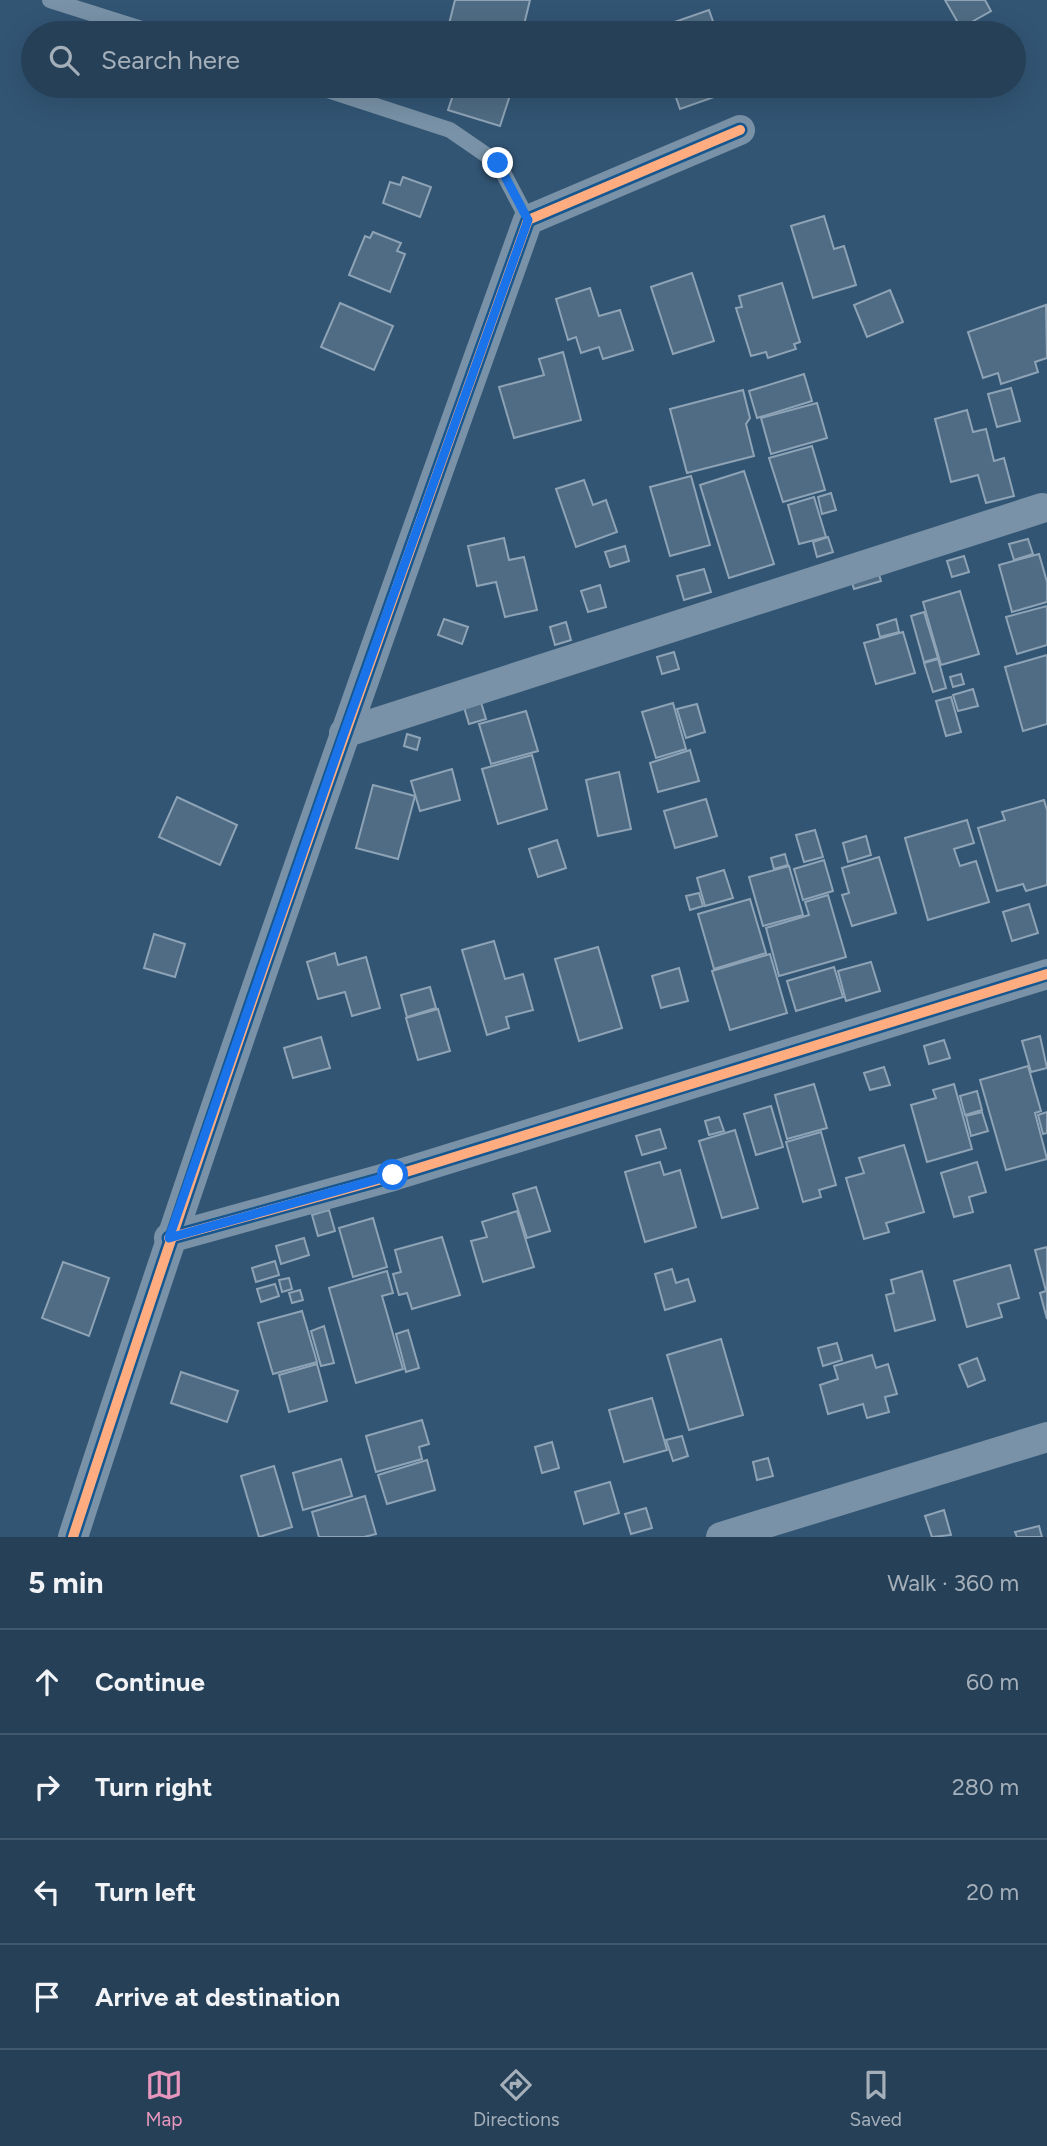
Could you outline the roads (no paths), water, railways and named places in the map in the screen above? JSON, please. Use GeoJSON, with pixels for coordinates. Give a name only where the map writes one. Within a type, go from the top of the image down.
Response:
{"type":"FeatureCollection","features":[{"type":"Feature","properties":{"kind":"street"},"geometry":{"type":"LineString","coordinates":[[73,1537],[169,1238],[344,733],[528,220],[740,130]]}},
{"type":"Feature","properties":{"kind":"street"},"geometry":{"type":"LineString","coordinates":[[344,733],[1042,508]]}},
{"type":"Feature","properties":{"kind":"street"},"geometry":{"type":"LineString","coordinates":[[169,1238],[407,1171],[1047,974]]}},
{"type":"Feature","properties":{"kind":"street"},"geometry":{"type":"LineString","coordinates":[[721,1537],[1047,1437]]}},
{"type":"Feature","properties":{"kind":"lane"},"geometry":{"type":"LineString","coordinates":[[50,0],[116,21]]}},
{"type":"Feature","properties":{"kind":"lane"},"geometry":{"type":"LineString","coordinates":[[352,98],[450,130],[498,163],[528,220]]}}]}
